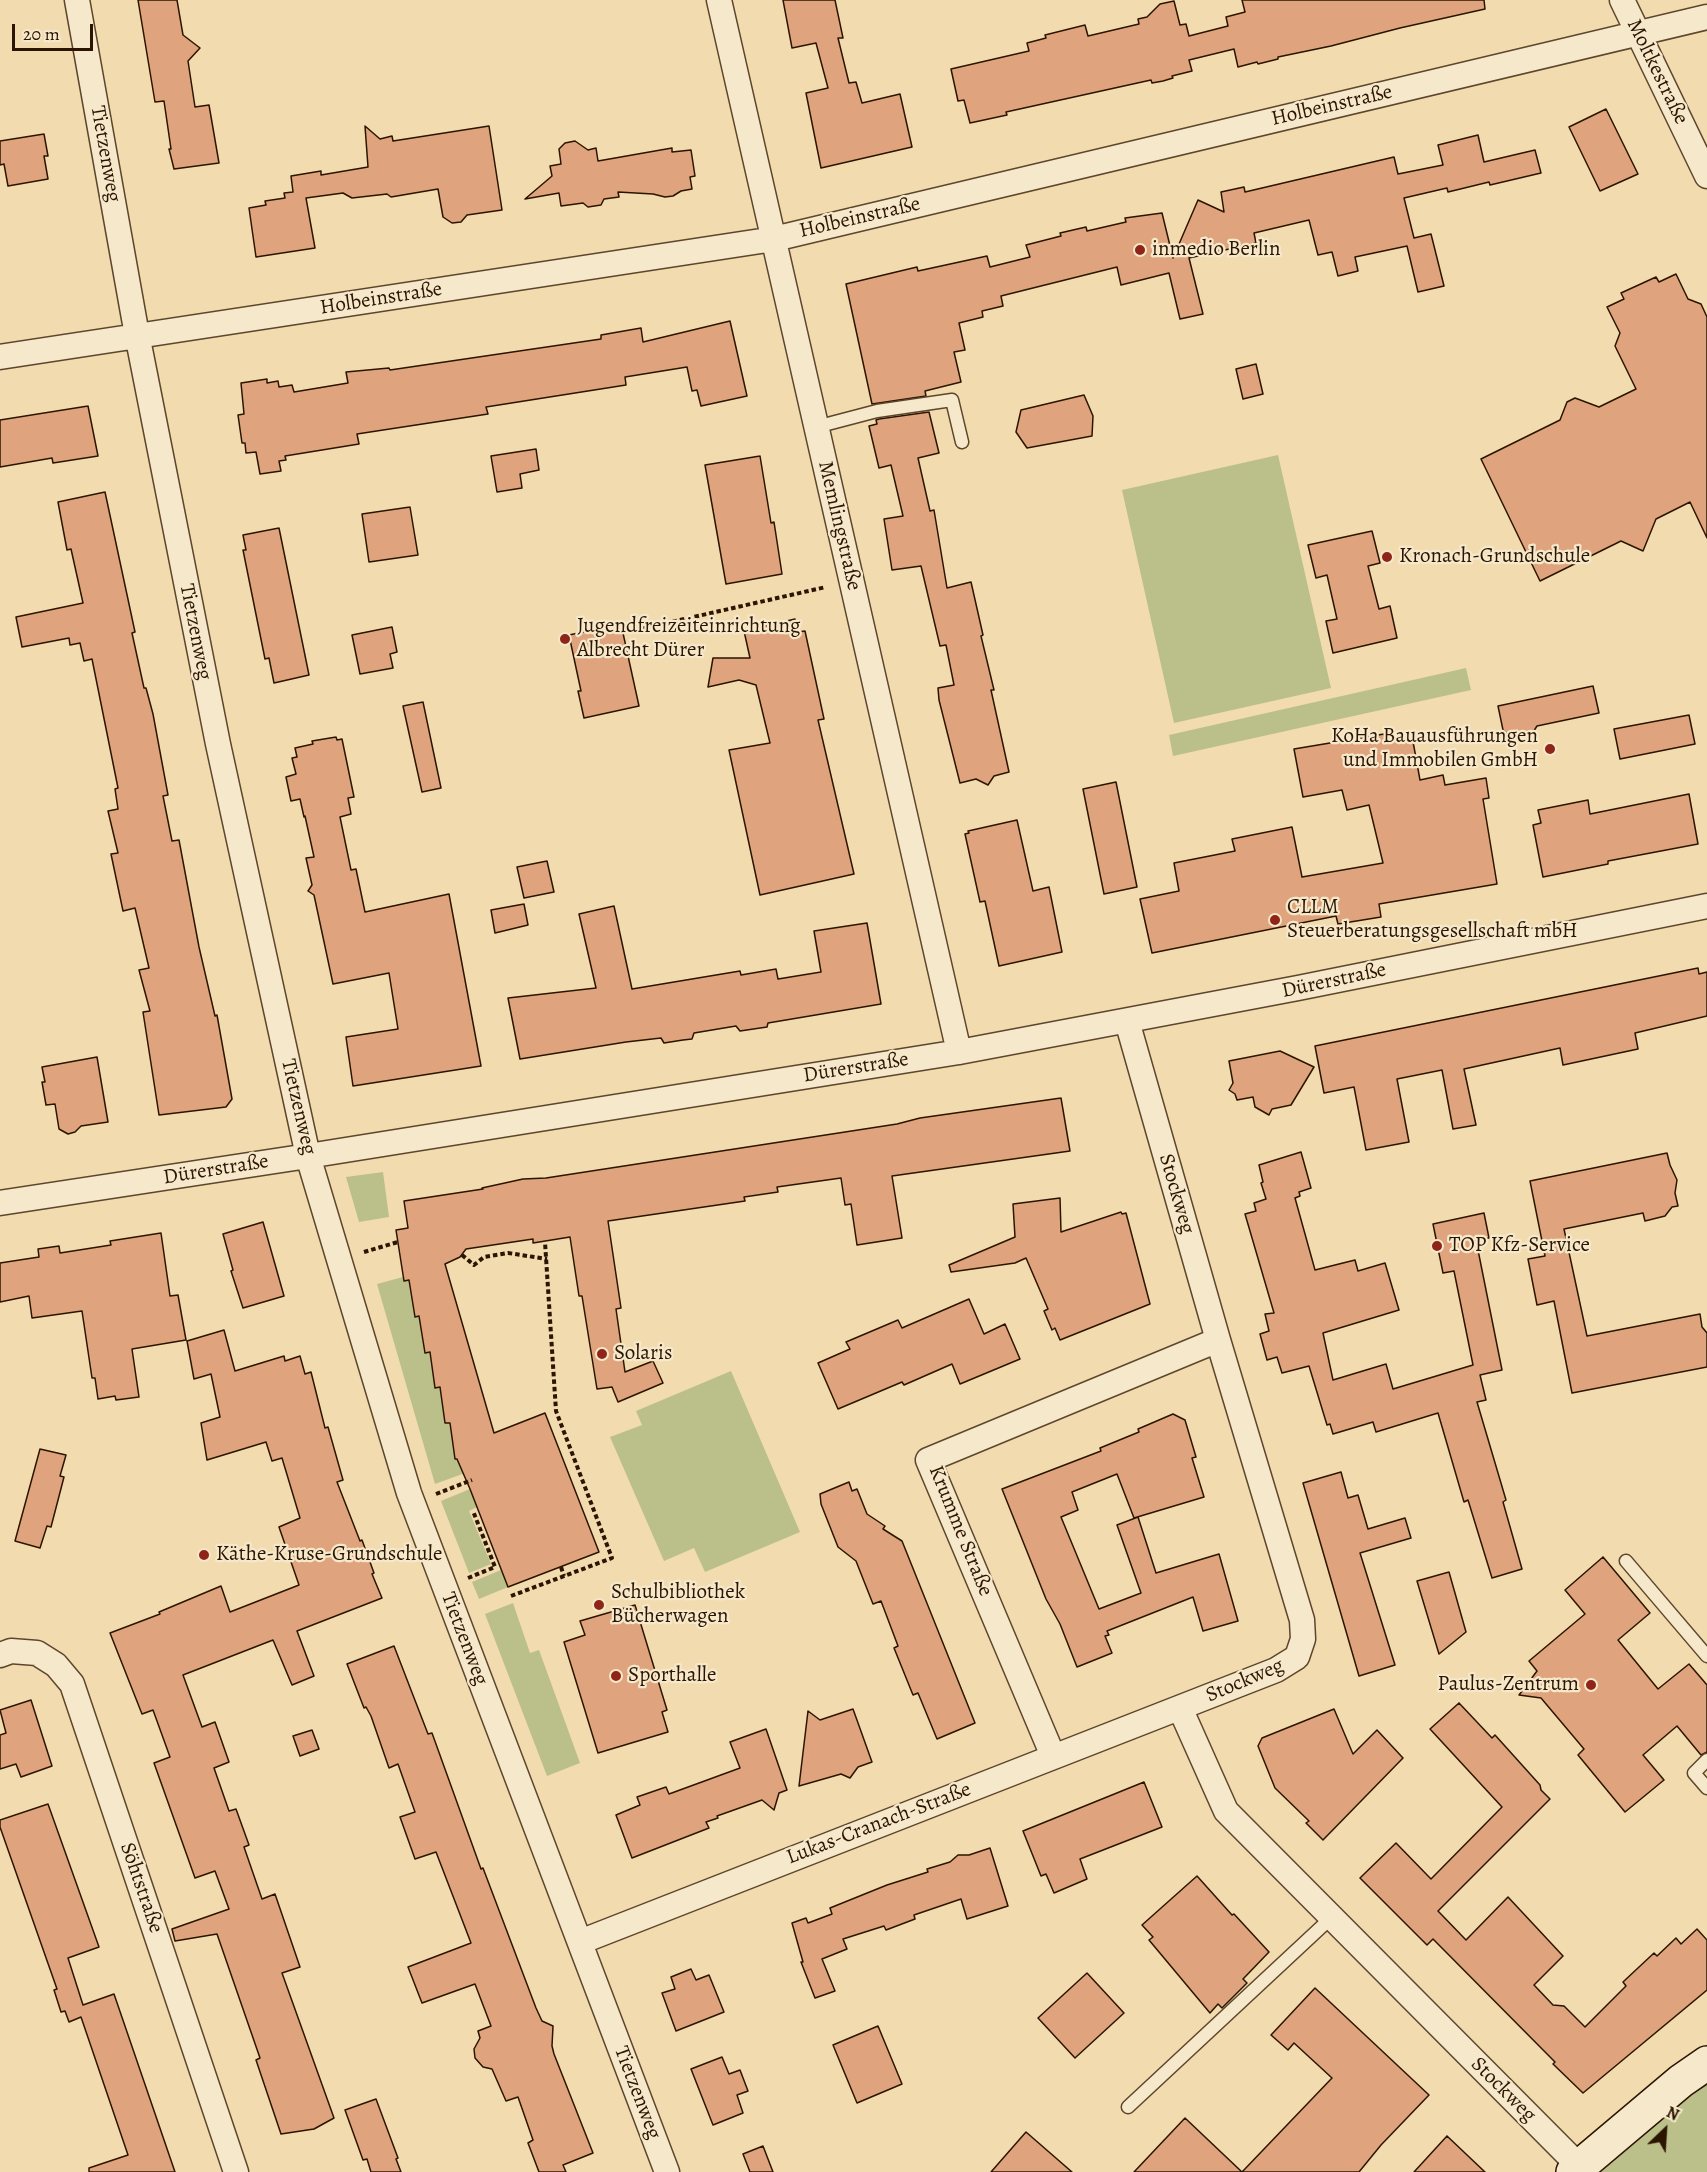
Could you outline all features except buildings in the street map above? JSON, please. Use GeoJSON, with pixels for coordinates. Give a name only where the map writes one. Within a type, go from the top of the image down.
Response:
{"type":"FeatureCollection","features":[{"type":"Feature","properties":{"kind":"main road"},"geometry":{"type":"LineString","coordinates":[[1576,2169],[1681,2081],[1707,2063]]}},
{"type":"Feature","properties":{"kind":"street","name":"Tietzenweg"},"geometry":{"type":"LineString","coordinates":[[77,0],[137,336],[218,744],[308,1156],[409,1493],[667,2172]]}},
{"type":"Feature","properties":{"kind":"street","name":"Memlingstraße"},"geometry":{"type":"LineString","coordinates":[[720,0],[959,1052]]}},
{"type":"Feature","properties":{"kind":"street","name":"Moltkestraße"},"geometry":{"type":"LineString","coordinates":[[1622,0],[1707,176]]}},
{"type":"Feature","properties":{"kind":"street","name":"Holbeinstraße"},"geometry":{"type":"LineString","coordinates":[[0,357],[774,238],[1707,17]]}},
{"type":"Feature","properties":{"kind":"street","name":"Dürerstraße"},"geometry":{"type":"LineString","coordinates":[[0,1203],[959,1052],[1707,906]]}},
{"type":"Feature","properties":{"kind":"street","name":"Stockweg"},"geometry":{"type":"LineString","coordinates":[[1127,1021],[1218,1340],[1302,1620],[1303,1639],[1300,1651],[1292,1661],[1276,1670],[1180,1708],[1226,1810],[1576,2169]]}},
{"type":"Feature","properties":{"kind":"street","name":"Krumme Straße"},"geometry":{"type":"LineString","coordinates":[[1053,1756],[928,1460],[1218,1340]]}},
{"type":"Feature","properties":{"kind":"street","name":"Söhtstraße"},"geometry":{"type":"LineString","coordinates":[[0,1655],[11,1651],[37,1653],[56,1665],[72,1684],[236,2172]]}},
{"type":"Feature","properties":{"kind":"street","name":"Lukas-Cranach-Straße"},"geometry":{"type":"LineString","coordinates":[[580,1942],[1180,1708]]}},
{"type":"Feature","properties":{"kind":"lane"},"geometry":{"type":"LineString","coordinates":[[816,427],[877,411],[952,400],[962,442]]}},
{"type":"Feature","properties":{"kind":"lane"},"geometry":{"type":"LineString","coordinates":[[1626,1561],[1707,1656]]}},
{"type":"Feature","properties":{"kind":"lane"},"geometry":{"type":"LineString","coordinates":[[1707,1760],[1694,1773],[1707,1788]]}},
{"type":"Feature","properties":{"kind":"lane"},"geometry":{"type":"LineString","coordinates":[[1128,2107],[1332,1917]]}},
{"type":"Feature","properties":{"kind":"path"},"geometry":{"type":"LineString","coordinates":[[636,630],[826,587]]}},
{"type":"Feature","properties":{"kind":"path"},"geometry":{"type":"LineString","coordinates":[[364,1252],[399,1242]]}},
{"type":"Feature","properties":{"kind":"path"},"geometry":{"type":"LineString","coordinates":[[511,1596],[612,1558],[556,1411],[545,1242]]}},
{"type":"Feature","properties":{"kind":"path"},"geometry":{"type":"LineString","coordinates":[[462,1255],[474,1265],[484,1257],[508,1253],[547,1259]]}},
{"type":"Feature","properties":{"kind":"path"},"geometry":{"type":"LineString","coordinates":[[435,1494],[472,1480]]}},
{"type":"Feature","properties":{"kind":"path"},"geometry":{"type":"LineString","coordinates":[[467,1578],[495,1567],[473,1511]]}},
{"type":"Feature","properties":{"kind":"path"},"geometry":{"type":"LineString","coordinates":[[561,1567],[564,1576]]}},
{"type":"Feature","properties":{"kind":"green space"},"geometry":{"type":"Polygon","coordinates":[[[1278,455],[1331,688],[1174,723],[1122,490],[1278,455]]]}},
{"type":"Feature","properties":{"kind":"green space"},"geometry":{"type":"Polygon","coordinates":[[[1466,668],[1471,690],[1173,756],[1169,735],[1466,668]]]}},
{"type":"Feature","properties":{"kind":"green space"},"geometry":{"type":"Polygon","coordinates":[[[383,1172],[389,1217],[359,1222],[346,1177],[383,1172]]]}},
{"type":"Feature","properties":{"kind":"green space"},"geometry":{"type":"Polygon","coordinates":[[[403,1277],[404,1281],[409,1280],[415,1317],[419,1316],[425,1352],[430,1352],[435,1388],[440,1387],[445,1423],[450,1423],[465,1473],[435,1484],[377,1284],[403,1277]]]}},
{"type":"Feature","properties":{"kind":"green space"},"geometry":{"type":"Polygon","coordinates":[[[731,1371],[800,1532],[705,1572],[694,1548],[664,1561],[610,1437],[642,1425],[636,1411],[731,1371]]]}},
{"type":"Feature","properties":{"kind":"green space"},"geometry":{"type":"Polygon","coordinates":[[[470,1489],[477,1507],[469,1511],[491,1564],[469,1573],[441,1501],[470,1489]]]}},
{"type":"Feature","properties":{"kind":"green space"},"geometry":{"type":"Polygon","coordinates":[[[501,1570],[508,1587],[479,1599],[472,1582],[501,1570]]]}},
{"type":"Feature","properties":{"kind":"green space"},"geometry":{"type":"Polygon","coordinates":[[[513,1603],[530,1653],[539,1650],[580,1763],[547,1776],[485,1614],[513,1603]]]}},
{"type":"Feature","properties":{"kind":"green space"},"geometry":{"type":"Polygon","coordinates":[[[1707,2078],[1707,2172],[1591,2172],[1707,2078]]]}},
{"type":"Feature","properties":{"kind":"place","name":"inmedio Berlin"},"geometry":{"type":"Point","coordinates":[1140,250]}},
{"type":"Feature","properties":{"kind":"place","name":"Kronach-Grundschule"},"geometry":{"type":"Point","coordinates":[1387,557]}},
{"type":"Feature","properties":{"kind":"place","name":"Jugendfreizeiteinrichtung Albrecht Dürer"},"geometry":{"type":"Point","coordinates":[565,639]}},
{"type":"Feature","properties":{"kind":"place","name":"KoHa Bauausführungen und Immobilen GmbH"},"geometry":{"type":"Point","coordinates":[1550,749]}},
{"type":"Feature","properties":{"kind":"place","name":"CLLM Steuerberatungsgesellschaft mbH"},"geometry":{"type":"Point","coordinates":[1275,920]}},
{"type":"Feature","properties":{"kind":"place","name":"TOP Kfz-Service"},"geometry":{"type":"Point","coordinates":[1437,1246]}},
{"type":"Feature","properties":{"kind":"place","name":"Solaris"},"geometry":{"type":"Point","coordinates":[602,1354]}},
{"type":"Feature","properties":{"kind":"place","name":"Käthe-Kruse-Grundschule"},"geometry":{"type":"Point","coordinates":[204,1555]}},
{"type":"Feature","properties":{"kind":"place","name":"Schulbibliothek Bücherwagen"},"geometry":{"type":"Point","coordinates":[599,1605]}},
{"type":"Feature","properties":{"kind":"place","name":"Sporthalle"},"geometry":{"type":"Point","coordinates":[616,1676]}},
{"type":"Feature","properties":{"kind":"place","name":"Paulus-Zentrum"},"geometry":{"type":"Point","coordinates":[1591,1685]}}]}
